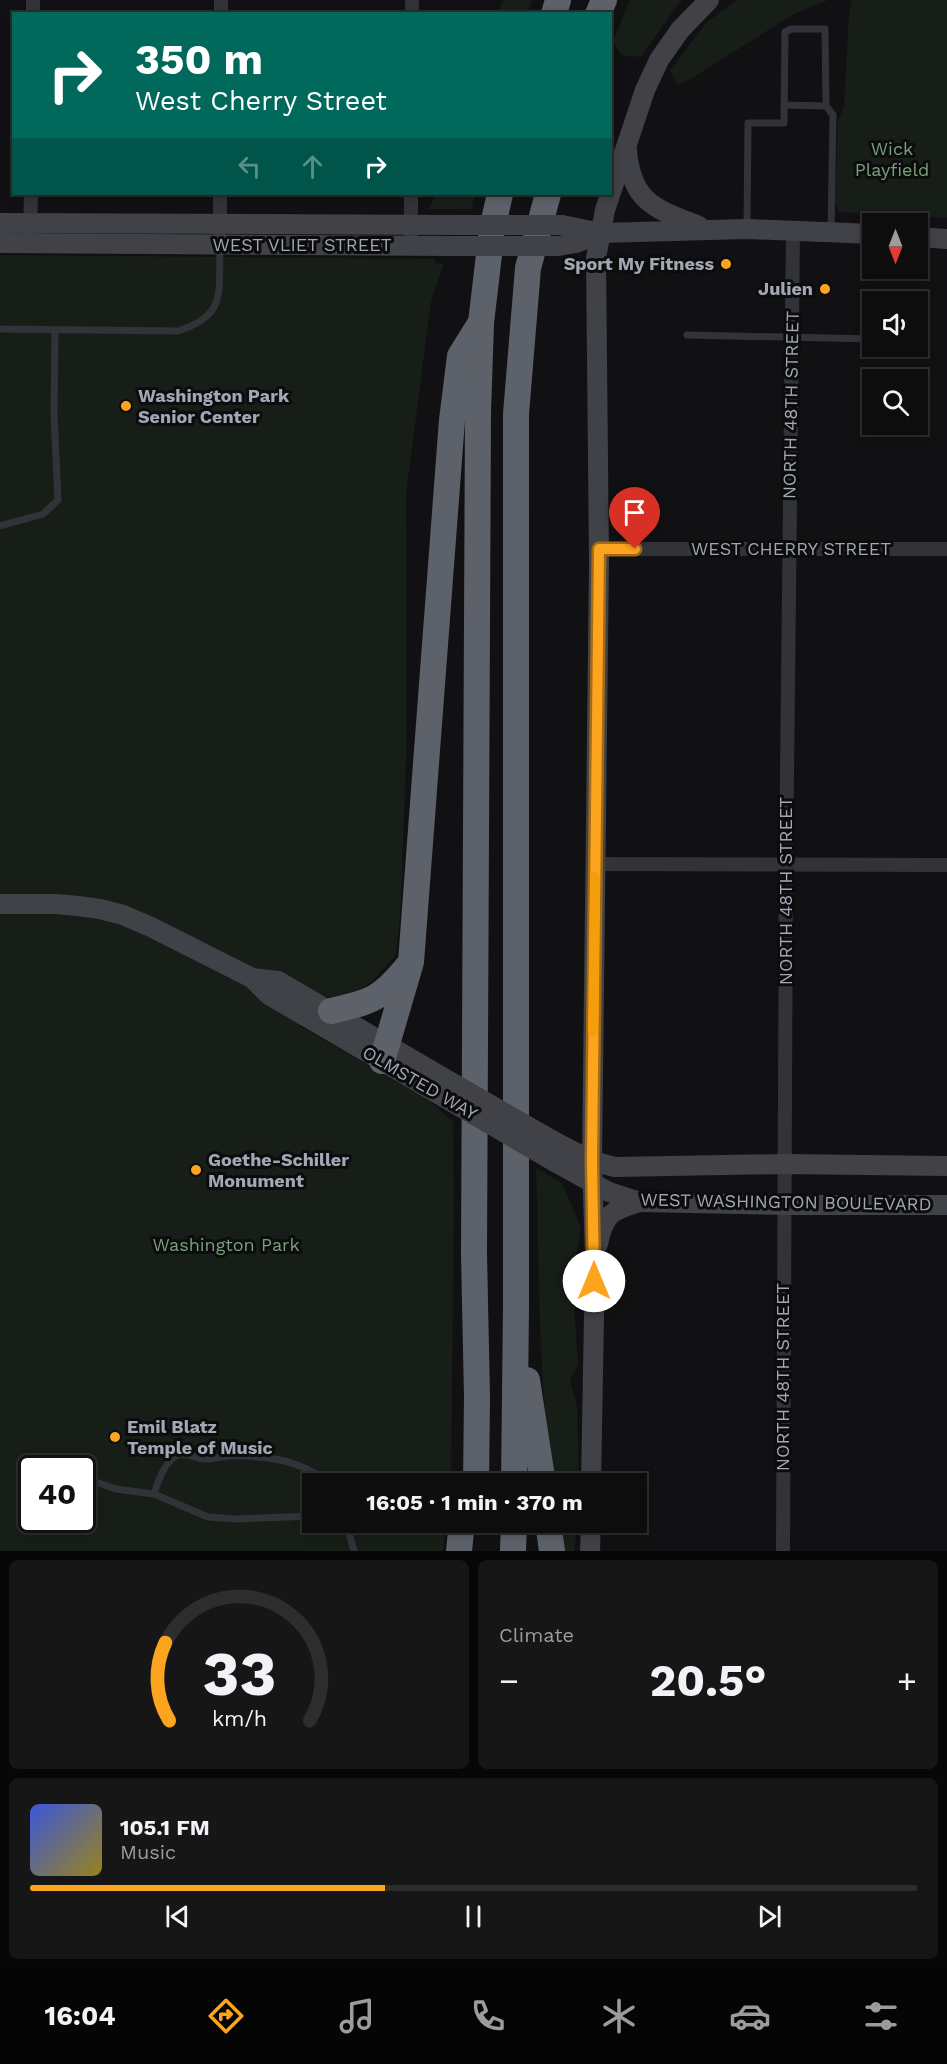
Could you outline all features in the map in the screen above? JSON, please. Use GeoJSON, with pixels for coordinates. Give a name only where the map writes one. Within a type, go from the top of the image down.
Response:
{"type":"FeatureCollection","features":[{"type":"Feature","properties":{"kind":"highway"},"geometry":{"type":"LineString","coordinates":[[476,1473],[474,1242],[478,423],[481,323],[492,229],[500,195]]}},
{"type":"Feature","properties":{"kind":"highway"},"geometry":{"type":"LineString","coordinates":[[514,1473],[516,414],[528,268],[548,195]]}},
{"type":"Feature","properties":{"kind":"highway"},"geometry":{"type":"LineString","coordinates":[[384,1053],[411,962],[452,420],[460,356],[481,323]]}},
{"type":"Feature","properties":{"kind":"highway"},"geometry":{"type":"LineString","coordinates":[[331,1011],[364,1004],[380,995],[394,983],[411,962]]}},
{"type":"Feature","properties":{"kind":"highway"},"geometry":{"type":"LineString","coordinates":[[516,1307],[541,1473]]}},
{"type":"Feature","properties":{"kind":"highway"},"geometry":{"type":"LineString","coordinates":[[468,1473],[477,1397]]}},
{"type":"Feature","properties":{"kind":"highway"},"geometry":{"type":"LineString","coordinates":[[459,1551],[461,1533]]}},
{"type":"Feature","properties":{"kind":"highway"},"geometry":{"type":"LineString","coordinates":[[475,1533],[475,1551]]}},
{"type":"Feature","properties":{"kind":"highway"},"geometry":{"type":"LineString","coordinates":[[513,1551],[514,1533]]}},
{"type":"Feature","properties":{"kind":"highway"},"geometry":{"type":"LineString","coordinates":[[550,1533],[552,1551]]}},
{"type":"Feature","properties":{"kind":"street"},"geometry":{"type":"LineString","coordinates":[[612,189],[645,90],[659,60],[680,30],[709,0]]}},
{"type":"Feature","properties":{"kind":"street"},"geometry":{"type":"LineString","coordinates":[[627,145],[630,176],[640,194],[661,210],[707,230]]}},
{"type":"Feature","properties":{"kind":"street"},"geometry":{"type":"LineString","coordinates":[[30,243],[31,195]]}},
{"type":"Feature","properties":{"kind":"street"},"geometry":{"type":"LineString","coordinates":[[220,195],[220,244]]}},
{"type":"Feature","properties":{"kind":"street"},"geometry":{"type":"LineString","coordinates":[[411,195],[411,246]]}},
{"type":"Feature","properties":{"kind":"street"},"geometry":{"type":"LineString","coordinates":[[591,1473],[595,1259],[592,1161],[599,549],[596,258],[610,195]]}},
{"type":"Feature","properties":{"kind":"street","name":"WEST VLIET STREET"},"geometry":{"type":"LineString","coordinates":[[0,223],[562,225],[601,233],[747,229],[862,233]]}},
{"type":"Feature","properties":{"kind":"street","name":"NORTH 48TH STREET"},"geometry":{"type":"LineString","coordinates":[[783,1551],[783,1205],[790,337],[793,230]]}},
{"type":"Feature","properties":{"kind":"street","name":"WEST VLIET STREET"},"geometry":{"type":"LineString","coordinates":[[0,243],[558,246],[576,243],[601,233]]}},
{"type":"Feature","properties":{"kind":"street"},"geometry":{"type":"LineString","coordinates":[[928,238],[947,239]]}},
{"type":"Feature","properties":{"kind":"street","name":"WEST CHERRY STREET"},"geometry":{"type":"LineString","coordinates":[[599,549],[947,549]]}},
{"type":"Feature","properties":{"kind":"street"},"geometry":{"type":"LineString","coordinates":[[596,864],[947,865]]}},
{"type":"Feature","properties":{"kind":"street","name":"OLMSTED WAY"},"geometry":{"type":"LineString","coordinates":[[0,904],[55,904],[100,909],[123,915],[151,927],[252,978],[269,995],[384,1053],[556,1152],[592,1184]]}},
{"type":"Feature","properties":{"kind":"street","name":"OLMSTED WAY"},"geometry":{"type":"LineString","coordinates":[[252,978],[278,981],[331,1011],[384,1053]]}},
{"type":"Feature","properties":{"kind":"street","name":"OLMSTED WAY"},"geometry":{"type":"LineString","coordinates":[[556,1152],[592,1161]]}},
{"type":"Feature","properties":{"kind":"street","name":"WEST WASHINGTON BOULEVARD"},"geometry":{"type":"LineString","coordinates":[[592,1161],[602,1165],[625,1167],[784,1164],[947,1167]]}},
{"type":"Feature","properties":{"kind":"street","name":"WEST WASHINGTON BOULEVARD"},"geometry":{"type":"LineString","coordinates":[[592,1184],[625,1199],[640,1202],[947,1205]]}},
{"type":"Feature","properties":{"kind":"street"},"geometry":{"type":"LineString","coordinates":[[595,1259],[601,1232],[610,1215],[621,1207],[640,1202]]}},
{"type":"Feature","properties":{"kind":"street"},"geometry":{"type":"LineString","coordinates":[[590,1551],[591,1533]]}},
{"type":"Feature","properties":{"kind":"lane"},"geometry":{"type":"LineString","coordinates":[[747,229],[748,123],[784,123],[784,32],[791,29],[825,29],[826,106],[834,115],[831,232]]}},
{"type":"Feature","properties":{"kind":"lane"},"geometry":{"type":"LineString","coordinates":[[784,105],[826,106]]}},
{"type":"Feature","properties":{"kind":"lane"},"geometry":{"type":"LineString","coordinates":[[0,329],[178,331],[199,325],[212,313],[218,298],[220,244]]}},
{"type":"Feature","properties":{"kind":"lane"},"geometry":{"type":"LineString","coordinates":[[0,525],[43,514],[58,500],[54,414],[55,330]]}},
{"type":"Feature","properties":{"kind":"lane"},"geometry":{"type":"LineString","coordinates":[[687,335],[862,339]]}},
{"type":"Feature","properties":{"kind":"lane"},"geometry":{"type":"LineString","coordinates":[[154,1494],[171,1459],[182,1454],[203,1459],[250,1456],[275,1459],[291,1462],[313,1473]]}},
{"type":"Feature","properties":{"kind":"lane"},"geometry":{"type":"LineString","coordinates":[[96,1483],[116,1489],[154,1494],[208,1517],[235,1519],[302,1516]]}},
{"type":"Feature","properties":{"kind":"lane"},"geometry":{"type":"LineString","coordinates":[[349,1533],[354,1551]]}},
{"type":"Feature","properties":{"kind":"green space"},"geometry":{"type":"Polygon","coordinates":[[[503,0],[532,0],[528,12],[498,12],[503,0]]]}},
{"type":"Feature","properties":{"kind":"green space"},"geometry":{"type":"Polygon","coordinates":[[[630,0],[683,0],[641,57],[621,55],[613,41],[630,0]]]}},
{"type":"Feature","properties":{"kind":"green space"},"geometry":{"type":"Polygon","coordinates":[[[737,0],[828,0],[794,14],[684,83],[677,84],[670,70],[707,22],[737,0]]]}},
{"type":"Feature","properties":{"kind":"green space","name":"Wick Playfield"},"geometry":{"type":"Polygon","coordinates":[[[852,0],[947,0],[947,218],[928,217],[928,213],[839,212],[835,203],[838,121],[844,107],[849,14],[852,0]]]}},
{"type":"Feature","properties":{"kind":"green space"},"geometry":{"type":"Polygon","coordinates":[[[435,195],[475,195],[471,209],[429,209],[435,195]]]}},
{"type":"Feature","properties":{"kind":"green space","name":"Washington Park"},"geometry":{"type":"Polygon","coordinates":[[[0,255],[435,259],[436,264],[444,263],[431,301],[406,494],[407,732],[401,905],[396,955],[372,982],[342,1000],[319,995],[298,1025],[431,1102],[453,1122],[454,1202],[451,1473],[302,1473],[302,1533],[445,1533],[443,1551],[0,1551],[0,255]]]}},
{"type":"Feature","properties":{"kind":"green space"},"geometry":{"type":"Polygon","coordinates":[[[536,1168],[562,1183],[581,1228],[572,1277],[578,1365],[570,1380],[577,1407],[579,1473],[553,1473],[545,1405],[540,1326],[536,1168]]]}},
{"type":"Feature","properties":{"kind":"green space"},"geometry":{"type":"Polygon","coordinates":[[[561,1533],[577,1533],[574,1551],[564,1551],[561,1533]]]}},
{"type":"Feature","properties":{"kind":"slow traffic"},"geometry":{"type":"LineString","coordinates":[[593,1031],[595,877]]}},
{"type":"Feature","properties":{"kind":"place","name":"Sport My Fitness"},"geometry":{"type":"Point","coordinates":[726,264]}},
{"type":"Feature","properties":{"kind":"place","name":"Julien"},"geometry":{"type":"Point","coordinates":[825,289]}},
{"type":"Feature","properties":{"kind":"place","name":"Washington Park Senior Center"},"geometry":{"type":"Point","coordinates":[126,406]}},
{"type":"Feature","properties":{"kind":"place","name":"Goethe-Schiller Monument"},"geometry":{"type":"Point","coordinates":[196,1170]}},
{"type":"Feature","properties":{"kind":"place","name":"Emil Blatz Temple of Music"},"geometry":{"type":"Point","coordinates":[115,1437]}},
{"type":"Feature","properties":{"kind":"route"},"geometry":{"type":"LineString","coordinates":[[594,1281],[592,1161],[599,549],[635,549]]}}]}
